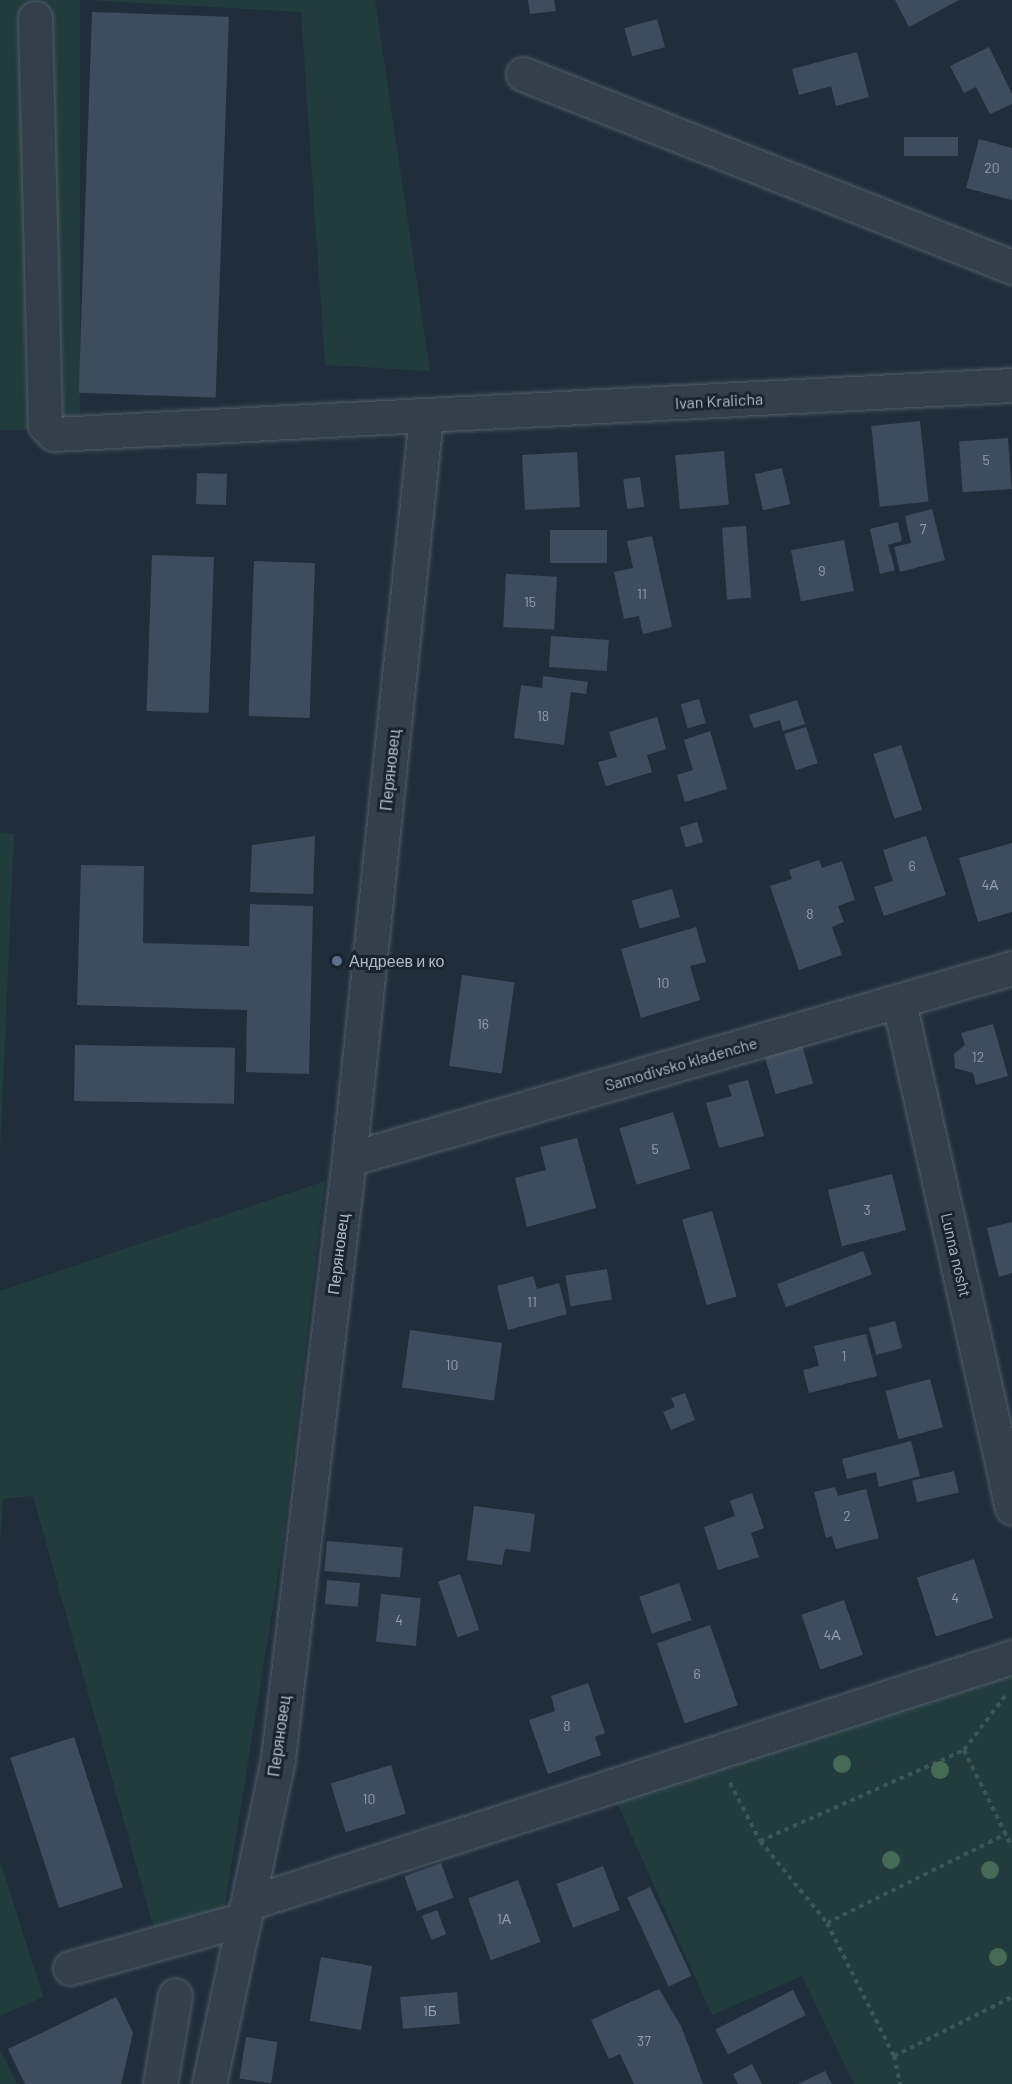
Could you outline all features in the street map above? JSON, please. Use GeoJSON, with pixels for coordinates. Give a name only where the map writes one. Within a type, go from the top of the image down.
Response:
{"type":"FeatureCollection","features":[{"type":"Feature","properties":{"kind":"street","name":"Ivan Kralicha"},"geometry":{"type":"LineString","coordinates":[[35,18],[48,431],[426,417],[1011,376]]}},
{"type":"Feature","properties":{"kind":"street"},"geometry":{"type":"LineString","coordinates":[[523,74],[1012,267]]}},
{"type":"Feature","properties":{"kind":"street","name":"Перяновец"},"geometry":{"type":"LineString","coordinates":[[209,2084],[278,1758],[349,1159],[426,417]]}},
{"type":"Feature","properties":{"kind":"street","name":"Samodivsko kladenche"},"geometry":{"type":"LineString","coordinates":[[349,1159],[1012,968]]}},
{"type":"Feature","properties":{"kind":"street","name":"Lunna nosht"},"geometry":{"type":"LineString","coordinates":[[899,1002],[1012,1508]]}},
{"type":"Feature","properties":{"kind":"street"},"geometry":{"type":"LineString","coordinates":[[70,1968],[247,1911],[714,1753],[1012,1657]]}},
{"type":"Feature","properties":{"kind":"street"},"geometry":{"type":"LineString","coordinates":[[160,2084],[175,1995]]}},
{"type":"Feature","properties":{"kind":"path"},"geometry":{"type":"LineString","coordinates":[[760,1840],[964,1750],[1012,1688]]}},
{"type":"Feature","properties":{"kind":"path"},"geometry":{"type":"LineString","coordinates":[[964,1750],[1012,1847]]}},
{"type":"Feature","properties":{"kind":"path"},"geometry":{"type":"LineString","coordinates":[[714,1753],[760,1840],[827,1923],[894,2056],[900,2084]]}},
{"type":"Feature","properties":{"kind":"path"},"geometry":{"type":"LineString","coordinates":[[827,1923],[1006,1834]]}},
{"type":"Feature","properties":{"kind":"path"},"geometry":{"type":"LineString","coordinates":[[894,2056],[1012,1997]]}},
{"type":"Feature","properties":{"kind":"green space"},"geometry":{"type":"Polygon","coordinates":[[[0,0],[80,0],[80,430],[0,430],[0,0]]]}},
{"type":"Feature","properties":{"kind":"green space"},"geometry":{"type":"Polygon","coordinates":[[[87,0],[375,0],[430,371],[325,365],[301,12],[87,0]]]}},
{"type":"Feature","properties":{"kind":"green space"},"geometry":{"type":"Polygon","coordinates":[[[0,832],[14,834],[0,1153],[0,832]]]}},
{"type":"Feature","properties":{"kind":"green space"},"geometry":{"type":"Polygon","coordinates":[[[325,1181],[283,1544],[224,1911],[156,1936],[33,1496],[3,1499],[0,1544],[0,1291],[325,1181]]]}},
{"type":"Feature","properties":{"kind":"green space"},"geometry":{"type":"Polygon","coordinates":[[[1012,1657],[1012,2084],[854,2084],[802,1976],[712,2015],[610,1787],[1012,1657]]]}},
{"type":"Feature","properties":{"kind":"green space"},"geometry":{"type":"Polygon","coordinates":[[[0,1860],[43,1997],[0,2016],[0,1860]]]}},
{"type":"Feature","properties":{"kind":"green space"},"geometry":{"type":"Polygon","coordinates":[[[0,2050],[17,2084],[0,2084],[0,2050]]]}},
{"type":"Feature","properties":{"kind":"building"},"geometry":{"type":"Polygon","coordinates":[[[528,0],[554,0],[556,11],[530,14],[528,0]]]}},
{"type":"Feature","properties":{"kind":"building"},"geometry":{"type":"Polygon","coordinates":[[[895,0],[959,0],[909,27],[895,0]]]}},
{"type":"Feature","properties":{"kind":"building"},"geometry":{"type":"Polygon","coordinates":[[[92,12],[229,17],[216,398],[79,393],[92,12]]]}},
{"type":"Feature","properties":{"kind":"building"},"geometry":{"type":"Polygon","coordinates":[[[657,19],[665,47],[632,56],[624,28],[657,19]]]}},
{"type":"Feature","properties":{"kind":"building"},"geometry":{"type":"Polygon","coordinates":[[[989,47],[1012,94],[1012,104],[990,114],[976,87],[964,93],[950,66],[989,47]]]}},
{"type":"Feature","properties":{"kind":"building"},"geometry":{"type":"Polygon","coordinates":[[[857,52],[869,97],[836,106],[831,86],[799,95],[792,69],[857,52]]]}},
{"type":"Feature","properties":{"kind":"building"},"geometry":{"type":"Polygon","coordinates":[[[904,137],[958,137],[958,156],[904,156],[904,137]]]}},
{"type":"Feature","properties":{"kind":"building"},"geometry":{"type":"Polygon","coordinates":[[[979,139],[1012,148],[1012,200],[966,188],[979,139]]]}},
{"type":"Feature","properties":{"kind":"building"},"geometry":{"type":"Polygon","coordinates":[[[920,421],[928,502],[880,507],[871,426],[920,421]]]}},
{"type":"Feature","properties":{"kind":"building"},"geometry":{"type":"Polygon","coordinates":[[[1008,438],[1012,489],[963,492],[959,441],[1008,438]]]}},
{"type":"Feature","properties":{"kind":"building"},"geometry":{"type":"Polygon","coordinates":[[[724,451],[729,505],[680,509],[675,455],[724,451]]]}},
{"type":"Feature","properties":{"kind":"building"},"geometry":{"type":"Polygon","coordinates":[[[577,452],[580,507],[525,510],[522,455],[577,452]]]}},
{"type":"Feature","properties":{"kind":"building"},"geometry":{"type":"Polygon","coordinates":[[[782,468],[790,504],[763,510],[755,474],[782,468]]]}},
{"type":"Feature","properties":{"kind":"building"},"geometry":{"type":"Polygon","coordinates":[[[197,473],[227,474],[226,505],[196,504],[197,473]]]}},
{"type":"Feature","properties":{"kind":"building"},"geometry":{"type":"Polygon","coordinates":[[[640,477],[644,507],[627,509],[623,479],[640,477]]]}},
{"type":"Feature","properties":{"kind":"building"},"geometry":{"type":"Polygon","coordinates":[[[932,509],[945,560],[900,572],[894,547],[911,543],[905,516],[932,509]]]}},
{"type":"Feature","properties":{"kind":"building"},"geometry":{"type":"Polygon","coordinates":[[[898,522],[902,541],[888,545],[895,570],[880,574],[870,529],[898,522]]]}},
{"type":"Feature","properties":{"kind":"building"},"geometry":{"type":"Polygon","coordinates":[[[746,526],[751,598],[727,599],[722,528],[746,526]]]}},
{"type":"Feature","properties":{"kind":"building"},"geometry":{"type":"Polygon","coordinates":[[[550,530],[607,530],[607,563],[550,563],[550,530]]]}},
{"type":"Feature","properties":{"kind":"building"},"geometry":{"type":"Polygon","coordinates":[[[652,536],[672,627],[643,634],[639,616],[624,619],[614,572],[633,568],[627,541],[652,536]]]}},
{"type":"Feature","properties":{"kind":"building"},"geometry":{"type":"Polygon","coordinates":[[[844,540],[854,591],[801,601],[791,550],[844,540]]]}},
{"type":"Feature","properties":{"kind":"building"},"geometry":{"type":"Polygon","coordinates":[[[152,555],[214,557],[209,713],[147,711],[152,555]]]}},
{"type":"Feature","properties":{"kind":"building"},"geometry":{"type":"Polygon","coordinates":[[[254,561],[315,563],[310,718],[249,716],[254,561]]]}},
{"type":"Feature","properties":{"kind":"building"},"geometry":{"type":"Polygon","coordinates":[[[506,574],[557,577],[554,630],[503,627],[506,574]]]}},
{"type":"Feature","properties":{"kind":"building"},"geometry":{"type":"Polygon","coordinates":[[[551,636],[609,640],[607,671],[549,667],[551,636]]]}},
{"type":"Feature","properties":{"kind":"building"},"geometry":{"type":"Polygon","coordinates":[[[543,676],[588,682],[586,694],[571,692],[564,745],[514,738],[521,685],[542,688],[543,676]]]}},
{"type":"Feature","properties":{"kind":"building"},"geometry":{"type":"Polygon","coordinates":[[[699,699],[706,723],[688,728],[681,704],[699,699]]]}},
{"type":"Feature","properties":{"kind":"building"},"geometry":{"type":"Polygon","coordinates":[[[797,700],[805,724],[783,731],[780,720],[754,728],[749,715],[797,700]]]}},
{"type":"Feature","properties":{"kind":"building"},"geometry":{"type":"Polygon","coordinates":[[[657,717],[666,749],[647,755],[652,772],[606,786],[598,762],[617,757],[609,732],[657,717]]]}},
{"type":"Feature","properties":{"kind":"building"},"geometry":{"type":"Polygon","coordinates":[[[806,727],[818,763],[796,770],[784,734],[806,727]]]}},
{"type":"Feature","properties":{"kind":"building"},"geometry":{"type":"Polygon","coordinates":[[[710,731],[727,789],[685,802],[677,775],[693,770],[684,740],[710,731]]]}},
{"type":"Feature","properties":{"kind":"building"},"geometry":{"type":"Polygon","coordinates":[[[901,745],[922,810],[894,819],[873,754],[901,745]]]}},
{"type":"Feature","properties":{"kind":"building"},"geometry":{"type":"Polygon","coordinates":[[[697,822],[703,842],[686,847],[680,827],[697,822]]]}},
{"type":"Feature","properties":{"kind":"building"},"geometry":{"type":"Polygon","coordinates":[[[315,836],[313,894],[250,892],[252,845],[315,836]]]}},
{"type":"Feature","properties":{"kind":"building"},"geometry":{"type":"Polygon","coordinates":[[[926,836],[946,895],[884,916],[874,887],[893,881],[883,850],[926,836]]]}},
{"type":"Feature","properties":{"kind":"building"},"geometry":{"type":"Polygon","coordinates":[[[1012,843],[1012,912],[978,922],[959,858],[1012,843]]]}},
{"type":"Feature","properties":{"kind":"building"},"geometry":{"type":"Polygon","coordinates":[[[819,860],[822,868],[842,861],[855,900],[838,906],[844,922],[832,927],[842,955],[799,970],[770,886],[792,879],[789,870],[819,860]]]}},
{"type":"Feature","properties":{"kind":"building"},"geometry":{"type":"Polygon","coordinates":[[[81,865],[144,866],[143,943],[249,946],[250,904],[313,906],[309,1074],[246,1072],[247,1010],[77,1005],[81,865]]]}},
{"type":"Feature","properties":{"kind":"building"},"geometry":{"type":"Polygon","coordinates":[[[672,889],[680,917],[640,928],[632,901],[672,889]]]}},
{"type":"Feature","properties":{"kind":"building"},"geometry":{"type":"Polygon","coordinates":[[[696,927],[706,962],[690,966],[700,1000],[641,1018],[621,949],[696,927]]]}},
{"type":"Feature","properties":{"kind":"building"},"geometry":{"type":"Polygon","coordinates":[[[462,975],[514,982],[502,1073],[449,1066],[462,975]]]}},
{"type":"Feature","properties":{"kind":"building"},"geometry":{"type":"Polygon","coordinates":[[[993,1024],[1008,1076],[976,1085],[973,1073],[955,1068],[954,1054],[965,1045],[961,1033],[993,1024]]]}},
{"type":"Feature","properties":{"kind":"building"},"geometry":{"type":"Polygon","coordinates":[[[75,1045],[235,1048],[234,1104],[74,1101],[75,1045]]]}},
{"type":"Feature","properties":{"kind":"building"},"geometry":{"type":"Polygon","coordinates":[[[802,1045],[813,1083],[776,1094],[765,1056],[802,1045]]]}},
{"type":"Feature","properties":{"kind":"building"},"geometry":{"type":"Polygon","coordinates":[[[748,1080],[764,1136],[719,1148],[706,1103],[732,1096],[728,1085],[748,1080]]]}},
{"type":"Feature","properties":{"kind":"building"},"geometry":{"type":"Polygon","coordinates":[[[673,1112],[690,1168],[637,1185],[619,1128],[673,1112]]]}},
{"type":"Feature","properties":{"kind":"building"},"geometry":{"type":"Polygon","coordinates":[[[577,1138],[596,1208],[527,1227],[515,1178],[546,1170],[540,1147],[577,1138]]]}},
{"type":"Feature","properties":{"kind":"building"},"geometry":{"type":"Polygon","coordinates":[[[892,1174],[906,1230],[842,1246],[828,1190],[892,1174]]]}},
{"type":"Feature","properties":{"kind":"building"},"geometry":{"type":"Polygon","coordinates":[[[712,1211],[737,1297],[707,1305],[682,1220],[712,1211]]]}},
{"type":"Feature","properties":{"kind":"building"},"geometry":{"type":"Polygon","coordinates":[[[1012,1222],[1012,1273],[999,1277],[987,1228],[1012,1222]]]}},
{"type":"Feature","properties":{"kind":"building"},"geometry":{"type":"Polygon","coordinates":[[[863,1251],[872,1274],[786,1307],[777,1284],[863,1251]]]}},
{"type":"Feature","properties":{"kind":"building"},"geometry":{"type":"Polygon","coordinates":[[[607,1269],[612,1300],[570,1306],[566,1276],[607,1269]]]}},
{"type":"Feature","properties":{"kind":"building"},"geometry":{"type":"Polygon","coordinates":[[[533,1276],[537,1289],[559,1283],[567,1314],[508,1330],[497,1286],[533,1276]]]}},
{"type":"Feature","properties":{"kind":"building"},"geometry":{"type":"Polygon","coordinates":[[[895,1321],[902,1348],[876,1355],[869,1328],[895,1321]]]}},
{"type":"Feature","properties":{"kind":"building"},"geometry":{"type":"Polygon","coordinates":[[[410,1330],[502,1343],[494,1400],[402,1387],[410,1330]]]}},
{"type":"Feature","properties":{"kind":"building"},"geometry":{"type":"Polygon","coordinates":[[[866,1334],[877,1376],[809,1393],[803,1370],[819,1366],[814,1346],[866,1334]]]}},
{"type":"Feature","properties":{"kind":"building"},"geometry":{"type":"Polygon","coordinates":[[[930,1379],[943,1427],[899,1439],[886,1391],[930,1379]]]}},
{"type":"Feature","properties":{"kind":"building"},"geometry":{"type":"Polygon","coordinates":[[[685,1393],[695,1420],[671,1430],[663,1412],[675,1407],[671,1398],[685,1393]]]}},
{"type":"Feature","properties":{"kind":"building"},"geometry":{"type":"Polygon","coordinates":[[[911,1441],[920,1476],[879,1487],[876,1472],[847,1479],[842,1459],[911,1441]]]}},
{"type":"Feature","properties":{"kind":"building"},"geometry":{"type":"Polygon","coordinates":[[[954,1471],[959,1492],[917,1502],[912,1481],[954,1471]]]}},
{"type":"Feature","properties":{"kind":"building"},"geometry":{"type":"Polygon","coordinates":[[[835,1487],[838,1496],[866,1489],[879,1538],[836,1549],[832,1536],[826,1538],[814,1492],[835,1487]]]}},
{"type":"Feature","properties":{"kind":"building"},"geometry":{"type":"Polygon","coordinates":[[[752,1493],[764,1528],[751,1533],[759,1557],[718,1570],[704,1527],[735,1516],[730,1501],[752,1493]]]}},
{"type":"Feature","properties":{"kind":"building"},"geometry":{"type":"Polygon","coordinates":[[[474,1506],[535,1514],[530,1552],[505,1549],[502,1565],[467,1560],[474,1506]]]}},
{"type":"Feature","properties":{"kind":"building"},"geometry":{"type":"Polygon","coordinates":[[[327,1541],[403,1548],[400,1578],[324,1571],[327,1541]]]}},
{"type":"Feature","properties":{"kind":"building"},"geometry":{"type":"Polygon","coordinates":[[[974,1559],[993,1618],[936,1637],[917,1578],[974,1559]]]}},
{"type":"Feature","properties":{"kind":"building"},"geometry":{"type":"Polygon","coordinates":[[[460,1574],[479,1630],[457,1637],[438,1581],[460,1574]]]}},
{"type":"Feature","properties":{"kind":"building"},"geometry":{"type":"Polygon","coordinates":[[[327,1580],[360,1583],[358,1607],[325,1604],[327,1580]]]}},
{"type":"Feature","properties":{"kind":"building"},"geometry":{"type":"Polygon","coordinates":[[[679,1583],[692,1620],[652,1634],[639,1597],[679,1583]]]}},
{"type":"Feature","properties":{"kind":"building"},"geometry":{"type":"Polygon","coordinates":[[[381,1594],[421,1598],[416,1646],[376,1642],[381,1594]]]}},
{"type":"Feature","properties":{"kind":"building"},"geometry":{"type":"Polygon","coordinates":[[[844,1600],[863,1655],[820,1669],[801,1615],[844,1600]]]}},
{"type":"Feature","properties":{"kind":"building"},"geometry":{"type":"Polygon","coordinates":[[[710,1625],[738,1705],[685,1724],[657,1643],[710,1625]]]}},
{"type":"Feature","properties":{"kind":"building"},"geometry":{"type":"Polygon","coordinates":[[[588,1683],[605,1733],[595,1737],[601,1755],[548,1774],[529,1720],[555,1711],[551,1696],[588,1683]]]}},
{"type":"Feature","properties":{"kind":"building"},"geometry":{"type":"Polygon","coordinates":[[[74,1737],[123,1887],[59,1908],[10,1758],[74,1737]]]}},
{"type":"Feature","properties":{"kind":"building"},"geometry":{"type":"Polygon","coordinates":[[[391,1765],[406,1814],[346,1832],[331,1783],[391,1765]]]}},
{"type":"Feature","properties":{"kind":"building"},"geometry":{"type":"Polygon","coordinates":[[[441,1863],[454,1898],[417,1911],[404,1876],[441,1863]]]}},
{"type":"Feature","properties":{"kind":"building"},"geometry":{"type":"Polygon","coordinates":[[[603,1866],[620,1910],[573,1928],[556,1884],[603,1866]]]}},
{"type":"Feature","properties":{"kind":"building"},"geometry":{"type":"Polygon","coordinates":[[[518,1880],[541,1942],[491,1960],[468,1898],[518,1880]]]}},
{"type":"Feature","properties":{"kind":"building"},"geometry":{"type":"Polygon","coordinates":[[[650,1887],[691,1976],[669,1986],[627,1898],[650,1887]]]}},
{"type":"Feature","properties":{"kind":"building"},"geometry":{"type":"Polygon","coordinates":[[[437,1910],[446,1934],[431,1940],[422,1916],[437,1910]]]}},
{"type":"Feature","properties":{"kind":"building"},"geometry":{"type":"Polygon","coordinates":[[[321,1957],[372,1966],[361,2030],[310,2021],[321,1957]]]}},
{"type":"Feature","properties":{"kind":"building"},"geometry":{"type":"Polygon","coordinates":[[[659,1989],[681,2026],[703,2084],[634,2084],[620,2054],[609,2059],[591,2020],[659,1989]]]}},
{"type":"Feature","properties":{"kind":"building"},"geometry":{"type":"Polygon","coordinates":[[[793,1990],[806,2015],[728,2054],[715,2029],[793,1990]]]}},
{"type":"Feature","properties":{"kind":"building"},"geometry":{"type":"Polygon","coordinates":[[[457,1992],[460,2024],[403,2029],[400,1997],[457,1992]]]}},
{"type":"Feature","properties":{"kind":"building"},"geometry":{"type":"Polygon","coordinates":[[[116,1997],[133,2033],[121,2084],[25,2084],[8,2049],[116,1997]]]}},
{"type":"Feature","properties":{"kind":"building"},"geometry":{"type":"Polygon","coordinates":[[[246,2037],[278,2042],[271,2083],[239,2078],[246,2037]]]}},
{"type":"Feature","properties":{"kind":"building"},"geometry":{"type":"Polygon","coordinates":[[[752,2064],[762,2084],[738,2084],[733,2074],[752,2064]]]}},
{"type":"Feature","properties":{"kind":"building"},"geometry":{"type":"Polygon","coordinates":[[[825,2071],[832,2084],[798,2084],[825,2071]]]}},
{"type":"Feature","properties":{"kind":"place","name":"Андреев и ко"},"geometry":{"type":"Point","coordinates":[337,961]}}]}
